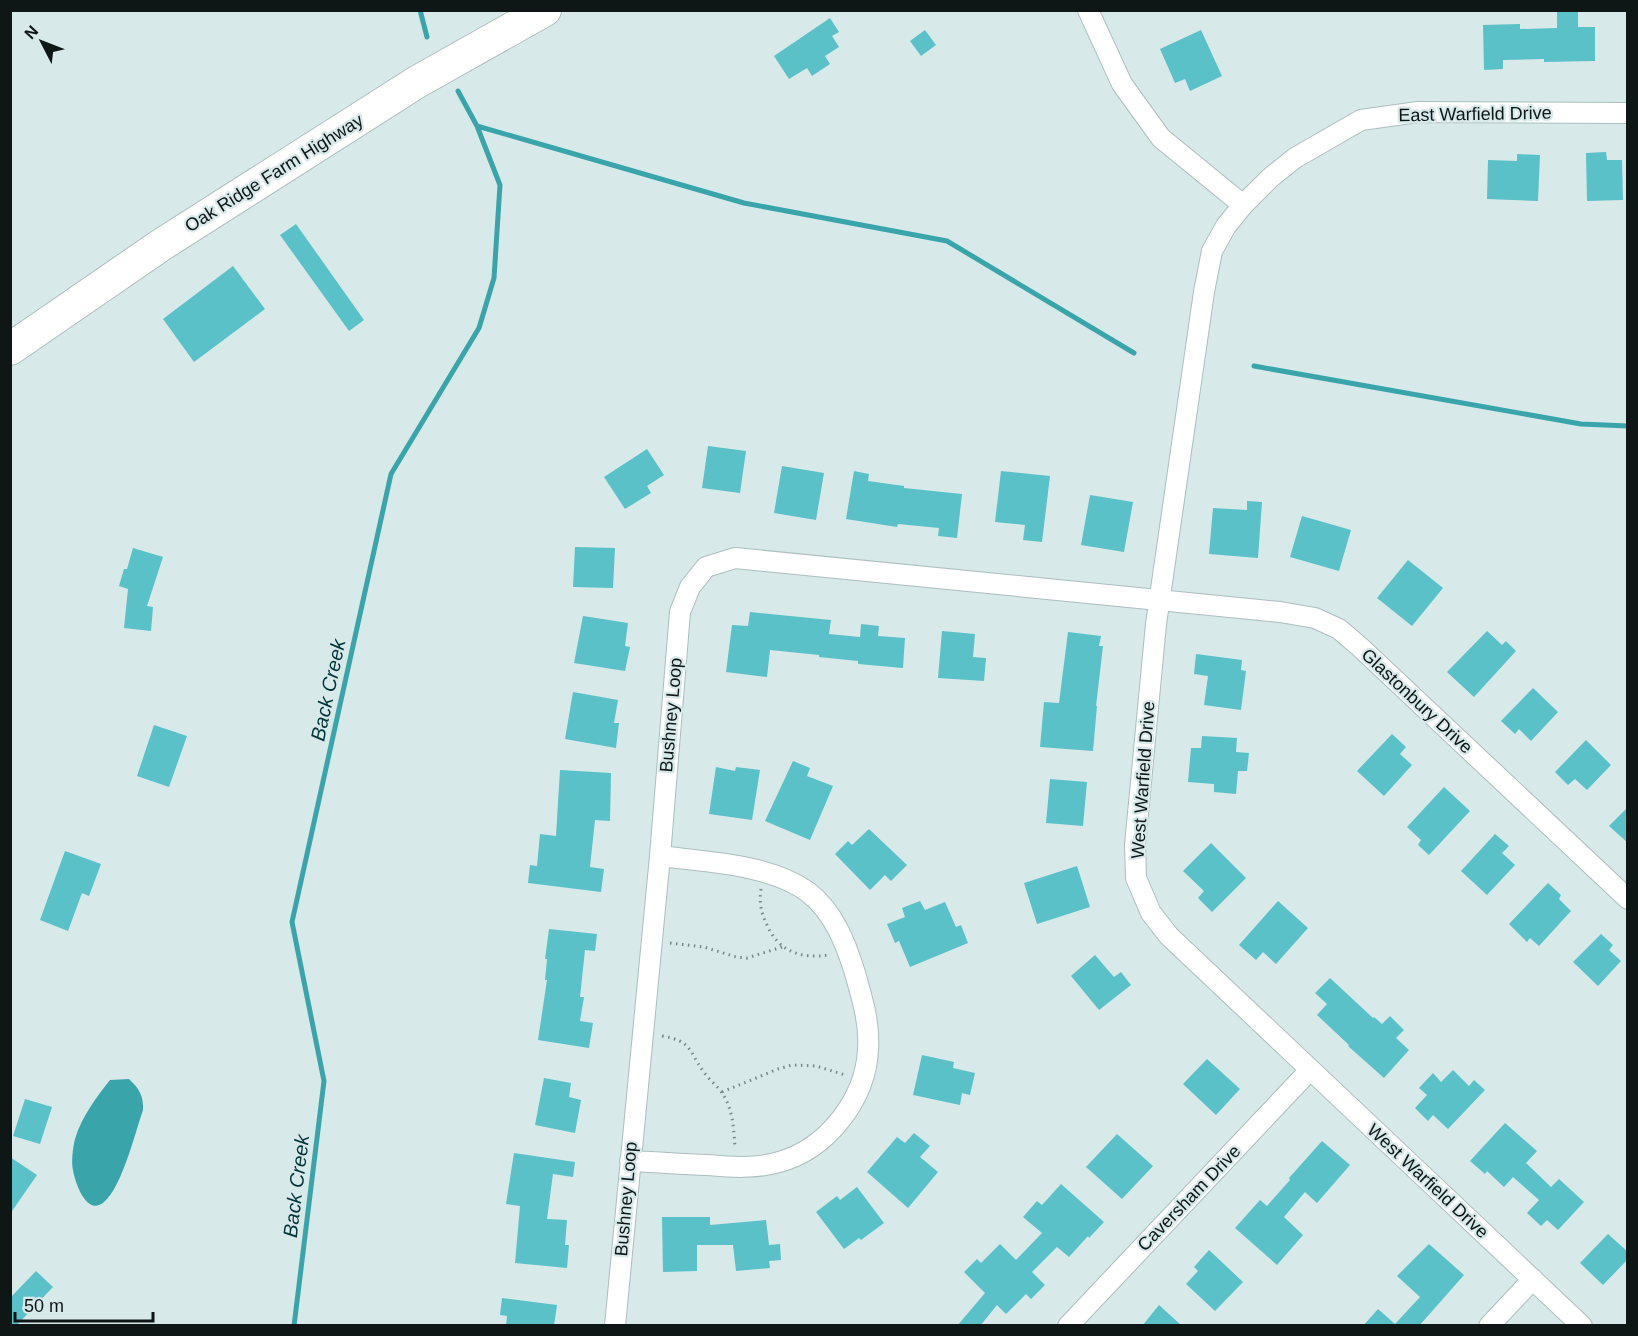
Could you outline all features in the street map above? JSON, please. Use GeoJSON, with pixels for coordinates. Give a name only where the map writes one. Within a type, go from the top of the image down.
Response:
{"type":"FeatureCollection","features":[{"type":"Feature","properties":{"kind":"main road","name":"Oak Ridge Farm Highway"},"geometry":{"type":"LineString","coordinates":[[10,349],[161,244],[397,94],[545,10]]}},
{"type":"Feature","properties":{"kind":"street"},"geometry":{"type":"LineString","coordinates":[[1089,10],[1122,84],[1161,138],[1243,205]]}},
{"type":"Feature","properties":{"kind":"street","name":"East Warfield Drive"},"geometry":{"type":"LineString","coordinates":[[1243,205],[1270,178],[1295,158],[1361,120],[1418,112],[1628,113]]}},
{"type":"Feature","properties":{"kind":"street","name":"West Warfield Drive"},"geometry":{"type":"LineString","coordinates":[[1243,205],[1226,226],[1212,251],[1204,292],[1159,600],[1135,846],[1136,878],[1151,914],[1169,936],[1582,1326]]}},
{"type":"Feature","properties":{"kind":"street","name":"Bushney Loop"},"geometry":{"type":"LineString","coordinates":[[615,1326],[660,856],[680,612],[690,587],[706,567],[735,558],[1159,600]]}},
{"type":"Feature","properties":{"kind":"street","name":"Glastonbury Drive"},"geometry":{"type":"LineString","coordinates":[[1159,600],[1280,612],[1315,618],[1339,629],[1628,899]]}},
{"type":"Feature","properties":{"kind":"street"},"geometry":{"type":"LineString","coordinates":[[630,1161],[748,1168],[778,1162],[800,1154],[824,1138],[848,1110],[864,1077],[869,1048],[865,1008],[840,931],[825,909],[808,892],[781,877],[757,869],[660,856]]}},
{"type":"Feature","properties":{"kind":"street","name":"Caversham Drive"},"geometry":{"type":"LineString","coordinates":[[1068,1326],[1310,1070]]}},
{"type":"Feature","properties":{"kind":"street"},"geometry":{"type":"LineString","coordinates":[[1490,1326],[1533,1279]]}},
{"type":"Feature","properties":{"kind":"path"},"geometry":{"type":"LineString","coordinates":[[761,888],[762,915],[777,943],[791,952],[811,956],[831,955]]}},
{"type":"Feature","properties":{"kind":"path"},"geometry":{"type":"LineString","coordinates":[[670,943],[704,946],[736,957],[747,958],[782,947]]}},
{"type":"Feature","properties":{"kind":"path"},"geometry":{"type":"LineString","coordinates":[[661,1036],[679,1040],[687,1045],[704,1073],[722,1092],[733,1124],[735,1149]]}},
{"type":"Feature","properties":{"kind":"path"},"geometry":{"type":"LineString","coordinates":[[722,1092],[778,1068],[792,1065],[816,1066],[846,1075]]}},
{"type":"Feature","properties":{"kind":"water"},"geometry":{"type":"Polygon","coordinates":[[[129,1079],[140,1093],[143,1110],[117,1185],[104,1202],[92,1205],[87,1202],[79,1190],[74,1176],[72,1159],[75,1139],[85,1115],[110,1080],[129,1079]]]}},
{"type":"Feature","properties":{"kind":"building"},"geometry":{"type":"Polygon","coordinates":[[[1557,10],[1578,10],[1578,27],[1595,27],[1595,61],[1503,60],[1503,69],[1484,70],[1483,25],[1520,24],[1520,29],[1557,28],[1557,10]]]}},
{"type":"Feature","properties":{"kind":"building"},"geometry":{"type":"Polygon","coordinates":[[[830,18],[839,32],[832,36],[839,47],[825,56],[830,64],[812,76],[807,68],[789,79],[774,56],[830,18]]]}},
{"type":"Feature","properties":{"kind":"building"},"geometry":{"type":"Polygon","coordinates":[[[925,30],[936,45],[921,56],[910,41],[925,30]]]}},
{"type":"Feature","properties":{"kind":"building"},"geometry":{"type":"Polygon","coordinates":[[[1201,30],[1222,76],[1190,91],[1185,79],[1175,83],[1160,49],[1201,30]]]}},
{"type":"Feature","properties":{"kind":"building"},"geometry":{"type":"Polygon","coordinates":[[[1606,152],[1607,160],[1622,160],[1623,200],[1587,201],[1586,153],[1606,152]]]}},
{"type":"Feature","properties":{"kind":"building"},"geometry":{"type":"Polygon","coordinates":[[[1517,154],[1540,155],[1538,201],[1487,199],[1488,160],[1517,161],[1517,154]]]}},
{"type":"Feature","properties":{"kind":"building"},"geometry":{"type":"Polygon","coordinates":[[[296,224],[364,320],[349,331],[280,235],[296,224]]]}},
{"type":"Feature","properties":{"kind":"building"},"geometry":{"type":"Polygon","coordinates":[[[233,266],[265,309],[194,362],[163,319],[233,266]]]}},
{"type":"Feature","properties":{"kind":"building"},"geometry":{"type":"Polygon","coordinates":[[[708,446],[746,451],[740,493],[702,488],[708,446]]]}},
{"type":"Feature","properties":{"kind":"building"},"geometry":{"type":"Polygon","coordinates":[[[647,449],[664,475],[647,486],[651,493],[625,509],[604,477],[647,449]]]}},
{"type":"Feature","properties":{"kind":"building"},"geometry":{"type":"Polygon","coordinates":[[[782,466],[824,473],[816,520],[774,513],[782,466]]]}},
{"type":"Feature","properties":{"kind":"building"},"geometry":{"type":"Polygon","coordinates":[[[854,471],[869,474],[868,481],[904,486],[904,488],[962,494],[957,538],[938,536],[939,528],[898,524],[897,527],[846,519],[854,471]]]}},
{"type":"Feature","properties":{"kind":"building"},"geometry":{"type":"Polygon","coordinates":[[[1001,471],[1050,476],[1042,542],[1023,540],[1025,525],[995,522],[1001,471]]]}},
{"type":"Feature","properties":{"kind":"building"},"geometry":{"type":"Polygon","coordinates":[[[1090,495],[1133,502],[1124,552],[1081,545],[1090,495]]]}},
{"type":"Feature","properties":{"kind":"building"},"geometry":{"type":"Polygon","coordinates":[[[1247,501],[1262,502],[1258,558],[1209,554],[1213,508],[1247,510],[1247,501]]]}},
{"type":"Feature","properties":{"kind":"building"},"geometry":{"type":"Polygon","coordinates":[[[1302,516],[1351,530],[1339,571],[1290,557],[1302,516]]]}},
{"type":"Feature","properties":{"kind":"building"},"geometry":{"type":"Polygon","coordinates":[[[575,547],[615,548],[613,588],[573,587],[575,547]]]}},
{"type":"Feature","properties":{"kind":"building"},"geometry":{"type":"Polygon","coordinates":[[[133,548],[163,557],[147,606],[153,607],[151,631],[124,628],[128,589],[119,586],[133,548]]]}},
{"type":"Feature","properties":{"kind":"building"},"geometry":{"type":"Polygon","coordinates":[[[1408,560],[1443,588],[1412,626],[1377,598],[1408,560]]]}},
{"type":"Feature","properties":{"kind":"building"},"geometry":{"type":"Polygon","coordinates":[[[750,612],[831,620],[829,634],[860,637],[861,624],[879,626],[878,636],[905,638],[903,668],[858,664],[858,661],[770,650],[767,677],[726,672],[732,625],[748,626],[750,612]]]}},
{"type":"Feature","properties":{"kind":"building"},"geometry":{"type":"Polygon","coordinates":[[[583,616],[628,623],[625,646],[630,647],[625,671],[574,663],[583,616]]]}},
{"type":"Feature","properties":{"kind":"building"},"geometry":{"type":"Polygon","coordinates":[[[942,631],[975,634],[973,657],[986,658],[984,681],[938,678],[942,631]]]}},
{"type":"Feature","properties":{"kind":"building"},"geometry":{"type":"Polygon","coordinates":[[[1487,631],[1502,645],[1506,641],[1516,651],[1474,697],[1447,672],[1487,631]]]}},
{"type":"Feature","properties":{"kind":"building"},"geometry":{"type":"Polygon","coordinates":[[[1068,632],[1101,636],[1099,646],[1103,646],[1093,751],[1040,747],[1044,702],[1059,703],[1068,632]]]}},
{"type":"Feature","properties":{"kind":"building"},"geometry":{"type":"Polygon","coordinates":[[[1196,654],[1242,660],[1241,670],[1246,671],[1241,710],[1204,705],[1208,676],[1194,674],[1196,654]]]}},
{"type":"Feature","properties":{"kind":"building"},"geometry":{"type":"Polygon","coordinates":[[[1533,688],[1558,712],[1531,741],[1519,729],[1515,734],[1501,721],[1533,688]]]}},
{"type":"Feature","properties":{"kind":"building"},"geometry":{"type":"Polygon","coordinates":[[[573,692],[618,700],[614,723],[619,723],[616,748],[565,739],[573,692]]]}},
{"type":"Feature","properties":{"kind":"building"},"geometry":{"type":"Polygon","coordinates":[[[154,725],[187,736],[169,787],[137,776],[154,725]]]}},
{"type":"Feature","properties":{"kind":"building"},"geometry":{"type":"Polygon","coordinates":[[[1392,734],[1406,747],[1400,754],[1412,765],[1384,796],[1357,771],[1392,734]]]}},
{"type":"Feature","properties":{"kind":"building"},"geometry":{"type":"Polygon","coordinates":[[[1202,736],[1237,738],[1236,752],[1249,753],[1247,771],[1238,771],[1236,794],[1214,792],[1214,784],[1188,782],[1191,748],[1201,748],[1202,736]]]}},
{"type":"Feature","properties":{"kind":"building"},"geometry":{"type":"Polygon","coordinates":[[[1586,740],[1611,765],[1587,790],[1575,779],[1568,785],[1555,772],[1586,740]]]}},
{"type":"Feature","properties":{"kind":"building"},"geometry":{"type":"Polygon","coordinates":[[[793,761],[810,768],[807,776],[833,786],[810,840],[765,821],[793,761]]]}},
{"type":"Feature","properties":{"kind":"building"},"geometry":{"type":"Polygon","coordinates":[[[716,767],[735,771],[736,767],[760,770],[752,820],[709,814],[716,767]]]}},
{"type":"Feature","properties":{"kind":"building"},"geometry":{"type":"Polygon","coordinates":[[[560,770],[611,773],[610,821],[595,820],[590,867],[604,869],[601,892],[528,883],[530,865],[537,866],[540,834],[556,836],[560,770]]]}},
{"type":"Feature","properties":{"kind":"building"},"geometry":{"type":"Polygon","coordinates":[[[1050,779],[1087,782],[1083,826],[1046,823],[1050,779]]]}},
{"type":"Feature","properties":{"kind":"building"},"geometry":{"type":"Polygon","coordinates":[[[1444,787],[1470,811],[1429,855],[1418,845],[1421,840],[1407,827],[1444,787]]]}},
{"type":"Feature","properties":{"kind":"building"},"geometry":{"type":"Polygon","coordinates":[[[1628,807],[1628,843],[1609,826],[1628,807]]]}},
{"type":"Feature","properties":{"kind":"building"},"geometry":{"type":"Polygon","coordinates":[[[869,829],[907,865],[891,881],[885,875],[870,890],[835,854],[848,841],[852,845],[869,829]]]}},
{"type":"Feature","properties":{"kind":"building"},"geometry":{"type":"Polygon","coordinates":[[[1495,834],[1509,846],[1502,853],[1515,865],[1487,895],[1461,871],[1495,834]]]}},
{"type":"Feature","properties":{"kind":"building"},"geometry":{"type":"Polygon","coordinates":[[[1211,843],[1246,878],[1212,912],[1198,898],[1204,891],[1183,871],[1211,843]]]}},
{"type":"Feature","properties":{"kind":"building"},"geometry":{"type":"Polygon","coordinates":[[[65,851],[101,864],[89,896],[82,893],[68,931],[40,920],[65,851]]]}},
{"type":"Feature","properties":{"kind":"building"},"geometry":{"type":"Polygon","coordinates":[[[1077,866],[1090,907],[1037,924],[1024,883],[1077,866]]]}},
{"type":"Feature","properties":{"kind":"building"},"geometry":{"type":"Polygon","coordinates":[[[1548,883],[1561,895],[1559,899],[1571,911],[1539,946],[1530,938],[1527,942],[1509,924],[1548,883]]]}},
{"type":"Feature","properties":{"kind":"building"},"geometry":{"type":"Polygon","coordinates":[[[920,901],[925,910],[945,902],[956,927],[961,925],[968,943],[910,967],[899,941],[895,943],[887,924],[905,917],[902,908],[920,901]]]}},
{"type":"Feature","properties":{"kind":"building"},"geometry":{"type":"Polygon","coordinates":[[[1278,901],[1308,928],[1276,964],[1263,952],[1256,960],[1239,945],[1278,901]]]}},
{"type":"Feature","properties":{"kind":"building"},"geometry":{"type":"Polygon","coordinates":[[[549,929],[597,934],[595,951],[585,950],[580,997],[584,997],[580,1021],[593,1023],[589,1048],[538,1040],[547,980],[545,980],[547,959],[545,959],[549,929]]]}},
{"type":"Feature","properties":{"kind":"building"},"geometry":{"type":"Polygon","coordinates":[[[1601,934],[1613,945],[1609,950],[1621,961],[1598,986],[1573,962],[1601,934]]]}},
{"type":"Feature","properties":{"kind":"building"},"geometry":{"type":"Polygon","coordinates":[[[1095,955],[1114,977],[1121,972],[1131,985],[1099,1010],[1071,976],[1095,955]]]}},
{"type":"Feature","properties":{"kind":"building"},"geometry":{"type":"Polygon","coordinates":[[[1330,978],[1373,1018],[1382,1024],[1390,1016],[1404,1030],[1396,1038],[1409,1050],[1384,1078],[1317,1015],[1327,1004],[1315,993],[1330,978]]]}},
{"type":"Feature","properties":{"kind":"building"},"geometry":{"type":"Polygon","coordinates":[[[922,1055],[954,1062],[953,1068],[975,1073],[970,1095],[962,1093],[960,1105],[913,1095],[922,1055]]]}},
{"type":"Feature","properties":{"kind":"building"},"geometry":{"type":"Polygon","coordinates":[[[1207,1059],[1240,1089],[1216,1115],[1183,1084],[1207,1059]]]}},
{"type":"Feature","properties":{"kind":"building"},"geometry":{"type":"Polygon","coordinates":[[[1453,1070],[1469,1086],[1474,1080],[1485,1090],[1448,1129],[1433,1115],[1428,1121],[1415,1108],[1427,1095],[1419,1088],[1433,1073],[1441,1082],[1453,1070]]]}},
{"type":"Feature","properties":{"kind":"building"},"geometry":{"type":"Polygon","coordinates":[[[544,1078],[571,1083],[569,1097],[581,1100],[575,1133],[535,1125],[544,1078]]]}},
{"type":"Feature","properties":{"kind":"building"},"geometry":{"type":"Polygon","coordinates":[[[25,1099],[52,1107],[40,1144],[13,1136],[25,1099]]]}},
{"type":"Feature","properties":{"kind":"building"},"geometry":{"type":"Polygon","coordinates":[[[1505,1123],[1537,1151],[1526,1163],[1551,1187],[1559,1179],[1584,1202],[1558,1230],[1547,1220],[1541,1226],[1527,1213],[1539,1200],[1513,1177],[1504,1187],[1487,1171],[1485,1174],[1470,1161],[1505,1123]]]}},
{"type":"Feature","properties":{"kind":"building"},"geometry":{"type":"Polygon","coordinates":[[[914,1133],[930,1146],[920,1157],[938,1172],[908,1208],[867,1172],[897,1137],[905,1143],[914,1133]]]}},
{"type":"Feature","properties":{"kind":"building"},"geometry":{"type":"Polygon","coordinates":[[[1117,1134],[1153,1166],[1122,1199],[1086,1167],[1117,1134]]]}},
{"type":"Feature","properties":{"kind":"building"},"geometry":{"type":"Polygon","coordinates":[[[1322,1141],[1350,1165],[1317,1203],[1305,1192],[1284,1217],[1303,1235],[1277,1265],[1235,1228],[1260,1200],[1267,1206],[1322,1141]]]}},
{"type":"Feature","properties":{"kind":"building"},"geometry":{"type":"Polygon","coordinates":[[[514,1153],[575,1162],[573,1177],[553,1174],[547,1219],[567,1220],[565,1245],[569,1245],[567,1268],[515,1263],[520,1206],[506,1204],[514,1153]]]}},
{"type":"Feature","properties":{"kind":"building"},"geometry":{"type":"Polygon","coordinates":[[[10,1157],[37,1175],[10,1214],[10,1157]]]}},
{"type":"Feature","properties":{"kind":"building"},"geometry":{"type":"Polygon","coordinates":[[[1061,1184],[1104,1222],[1069,1257],[1057,1247],[1032,1272],[1045,1285],[1031,1299],[1026,1294],[1006,1314],[997,1305],[980,1326],[957,1326],[985,1293],[964,1272],[977,1259],[981,1263],[1000,1244],[1016,1260],[1042,1233],[1023,1217],[1037,1201],[1042,1205],[1061,1184]]]}},
{"type":"Feature","properties":{"kind":"building"},"geometry":{"type":"Polygon","coordinates":[[[857,1187],[884,1223],[844,1249],[816,1212],[837,1196],[840,1200],[857,1187]]]}},
{"type":"Feature","properties":{"kind":"building"},"geometry":{"type":"Polygon","coordinates":[[[662,1217],[710,1217],[710,1225],[766,1220],[769,1245],[780,1244],[781,1260],[769,1261],[770,1268],[736,1271],[733,1245],[697,1245],[697,1271],[663,1272],[662,1217]]]}},
{"type":"Feature","properties":{"kind":"building"},"geometry":{"type":"Polygon","coordinates":[[[1608,1234],[1628,1252],[1628,1259],[1603,1285],[1580,1263],[1608,1234]]]}},
{"type":"Feature","properties":{"kind":"building"},"geometry":{"type":"Polygon","coordinates":[[[1429,1244],[1464,1275],[1419,1326],[1363,1326],[1378,1309],[1395,1324],[1420,1297],[1397,1276],[1429,1244]]]}},
{"type":"Feature","properties":{"kind":"building"},"geometry":{"type":"Polygon","coordinates":[[[1209,1250],[1243,1282],[1215,1311],[1186,1284],[1198,1271],[1194,1267],[1209,1250]]]}},
{"type":"Feature","properties":{"kind":"building"},"geometry":{"type":"Polygon","coordinates":[[[36,1271],[53,1287],[16,1326],[10,1326],[10,1298],[36,1271]]]}},
{"type":"Feature","properties":{"kind":"building"},"geometry":{"type":"Polygon","coordinates":[[[502,1298],[557,1305],[554,1326],[506,1326],[507,1316],[500,1315],[502,1298]]]}},
{"type":"Feature","properties":{"kind":"building"},"geometry":{"type":"Polygon","coordinates":[[[1159,1305],[1182,1326],[1142,1326],[1159,1305]]]}},
{"type":"Feature","properties":{"kind":"waterway","name":"Back Creek"},"geometry":{"type":"LineString","coordinates":[[420,10],[427,37]]}},
{"type":"Feature","properties":{"kind":"waterway","name":"Back Creek"},"geometry":{"type":"LineString","coordinates":[[294,1326],[324,1081],[292,922],[391,474],[479,328],[494,278],[500,185],[477,126],[458,91]]}},
{"type":"Feature","properties":{"kind":"waterway"},"geometry":{"type":"LineString","coordinates":[[477,126],[744,203],[947,241],[1134,353]]}},
{"type":"Feature","properties":{"kind":"waterway"},"geometry":{"type":"LineString","coordinates":[[1254,366],[1581,424],[1628,426]]}}]}
